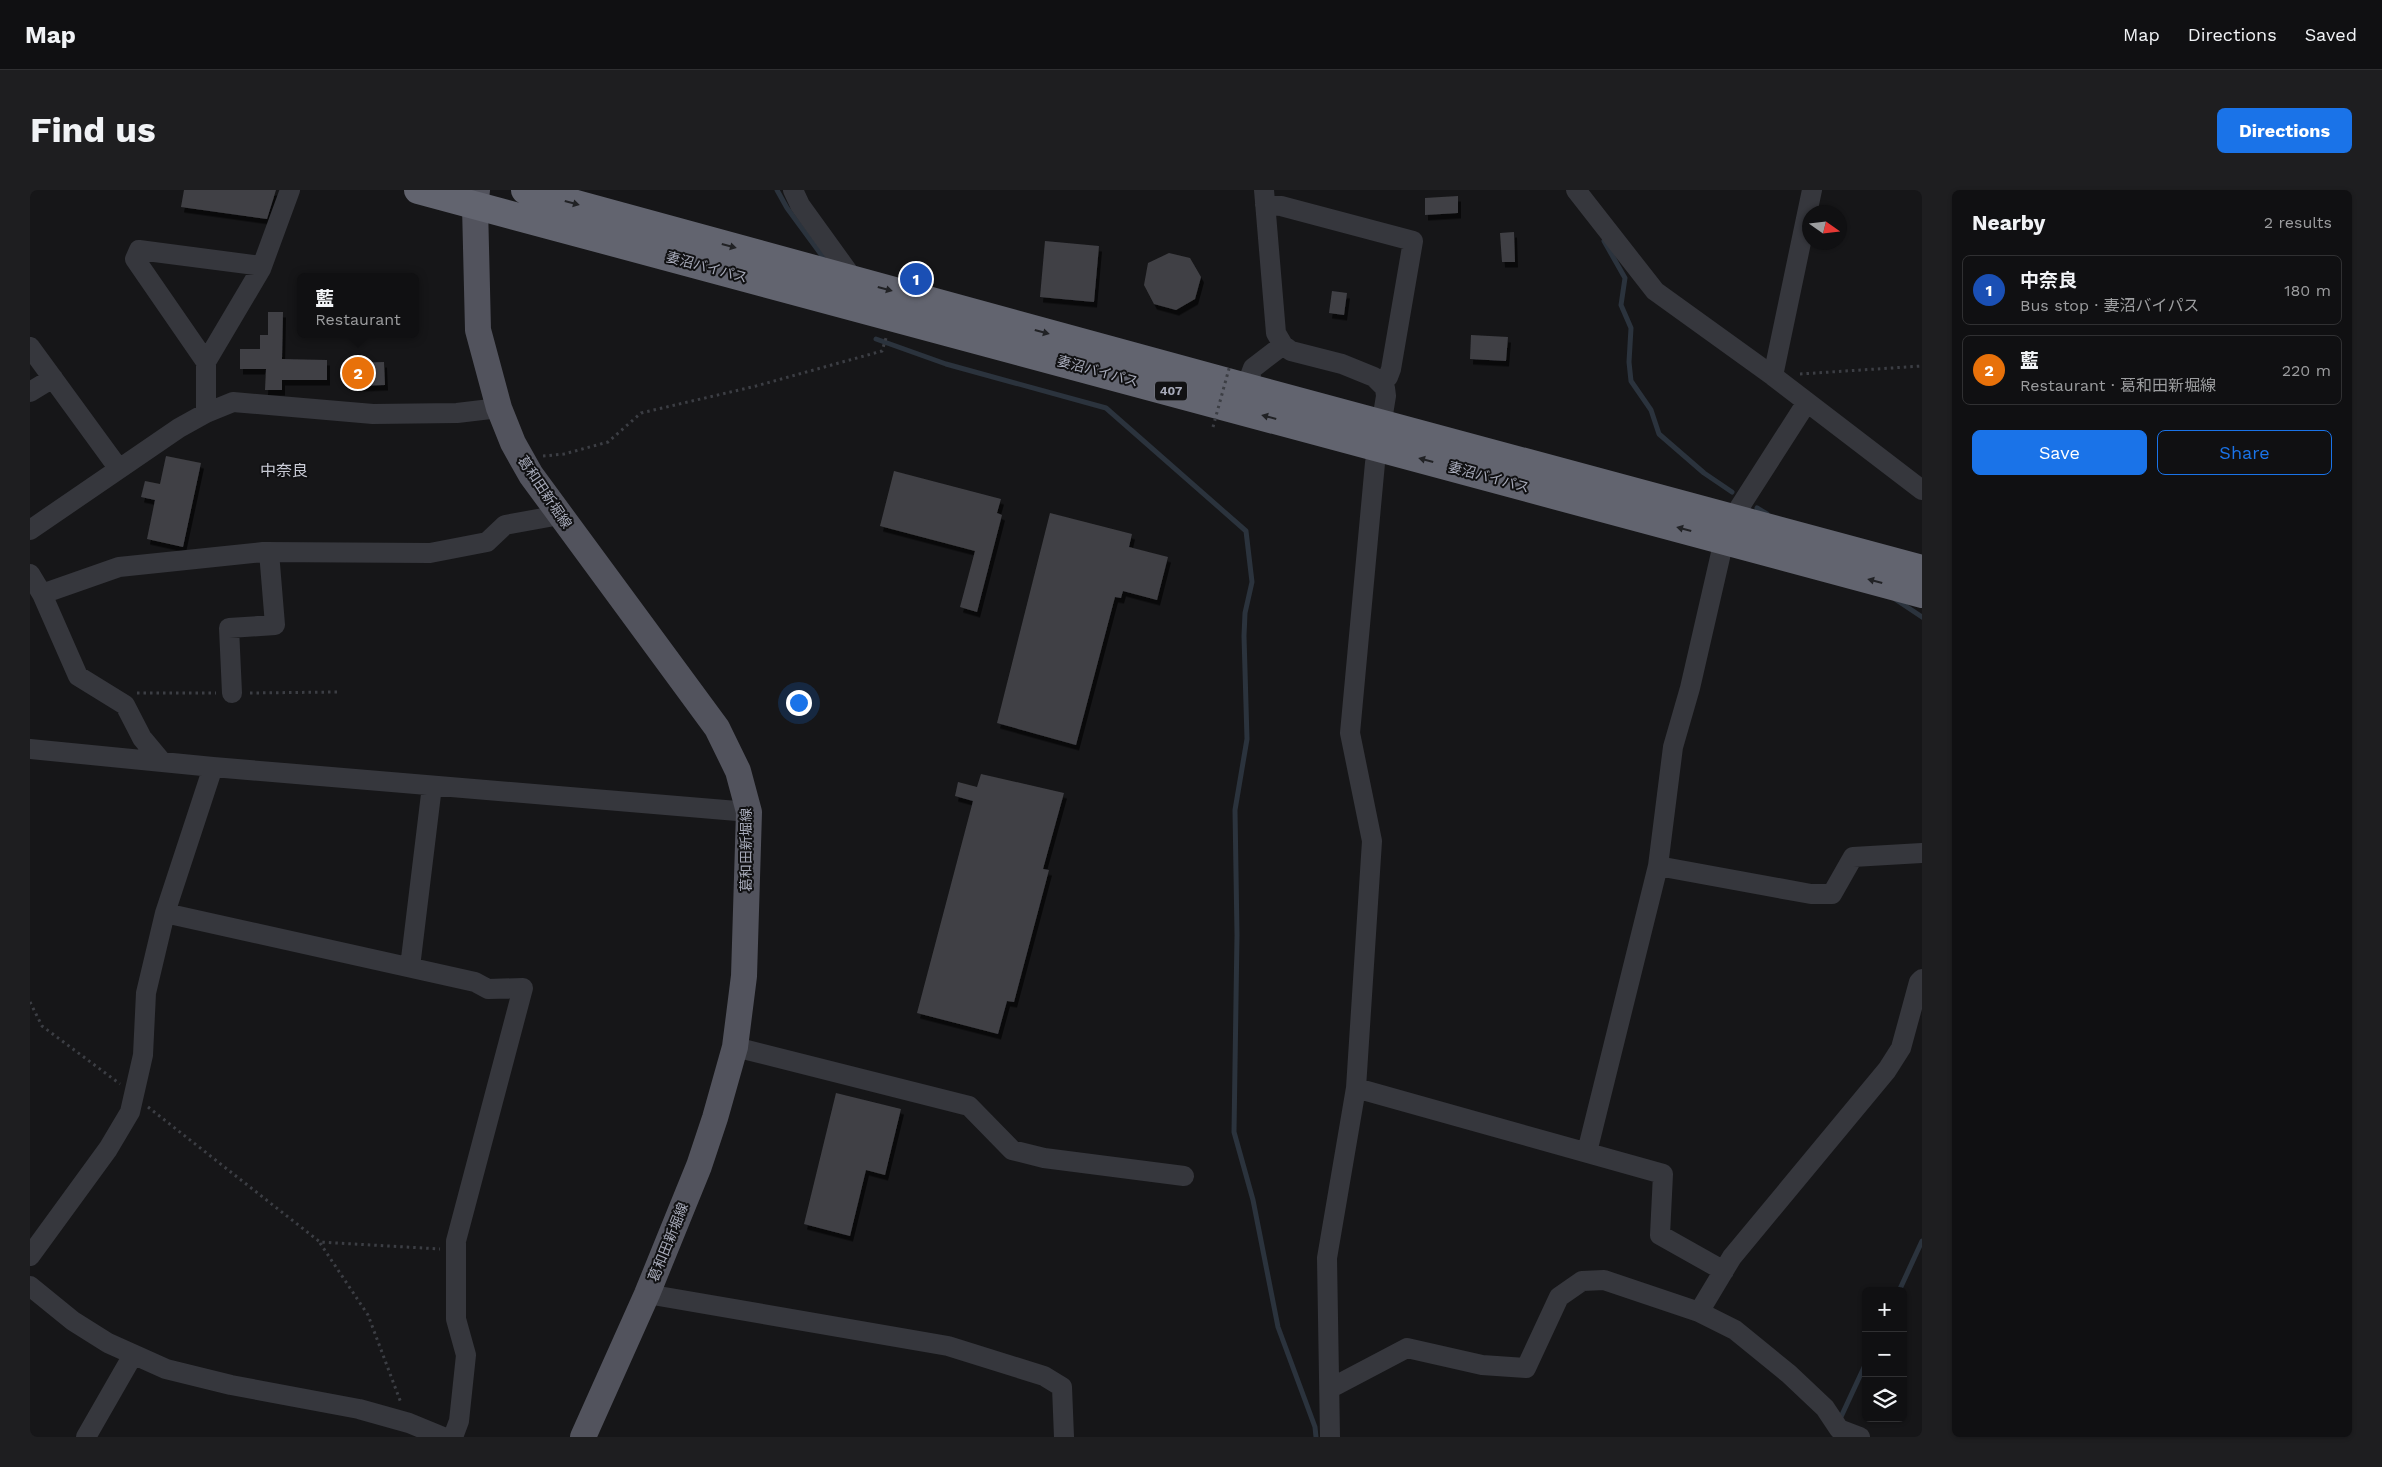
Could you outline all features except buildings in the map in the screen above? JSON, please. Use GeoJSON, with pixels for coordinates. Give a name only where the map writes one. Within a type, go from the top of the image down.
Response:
{"type":"FeatureCollection","features":[{"type":"Feature","properties":{"kind":"highway","name":"妻沼バイパス"},"geometry":{"type":"LineString","coordinates":[[418,190],[476,198],[891,315],[1379,435],[1728,530],[1922,594]]}},
{"type":"Feature","properties":{"kind":"highway","name":"妻沼バイパス"},"geometry":{"type":"LineString","coordinates":[[525,190],[1246,388],[1379,435]]}},
{"type":"Feature","properties":{"kind":"highway","name":"妻沼バイパス"},"geometry":{"type":"LineString","coordinates":[[1728,530],[1922,569]]}},
{"type":"Feature","properties":{"kind":"main road","name":"葛和田新堀線"},"geometry":{"type":"LineString","coordinates":[[476,198],[478,330],[499,408],[513,443],[531,476],[717,728],[738,771],[749,812],[744,976],[735,1047],[699,1166],[647,1294],[583,1437]]}},
{"type":"Feature","properties":{"kind":"street"},"geometry":{"type":"LineString","coordinates":[[206,413],[206,362],[262,266],[290,190]]}},
{"type":"Feature","properties":{"kind":"street"},"geometry":{"type":"LineString","coordinates":[[793,190],[800,205],[854,280]]}},
{"type":"Feature","properties":{"kind":"street"},"geometry":{"type":"LineString","coordinates":[[1576,190],[1655,291],[1773,376],[1922,490]]}},
{"type":"Feature","properties":{"kind":"street"},"geometry":{"type":"LineString","coordinates":[[1773,376],[1812,190]]}},
{"type":"Feature","properties":{"kind":"street"},"geometry":{"type":"LineString","coordinates":[[1265,198],[1276,333],[1282,345],[1291,351],[1342,364],[1374,377],[1381,382],[1386,396],[1379,435],[1350,733],[1372,841],[1356,1088],[1327,1258],[1331,1388],[1330,1437]]}},
{"type":"Feature","properties":{"kind":"street"},"geometry":{"type":"LineString","coordinates":[[1265,198],[1281,206],[1413,241],[1391,369],[1388,377],[1381,382]]}},
{"type":"Feature","properties":{"kind":"street"},"geometry":{"type":"LineString","coordinates":[[206,362],[135,259],[138,250],[262,266]]}},
{"type":"Feature","properties":{"kind":"street"},"geometry":{"type":"LineString","coordinates":[[1246,388],[1253,368],[1282,345]]}},
{"type":"Feature","properties":{"kind":"street"},"geometry":{"type":"LineString","coordinates":[[30,347],[119,469]]}},
{"type":"Feature","properties":{"kind":"street"},"geometry":{"type":"LineString","coordinates":[[30,392],[53,378]]}},
{"type":"Feature","properties":{"kind":"street"},"geometry":{"type":"LineString","coordinates":[[30,530],[179,428],[206,413],[233,402],[373,414],[457,413],[499,408]]}},
{"type":"Feature","properties":{"kind":"street"},"geometry":{"type":"LineString","coordinates":[[1587,1152],[1658,866],[1673,747],[1690,688],[1728,530],[1807,402]]}},
{"type":"Feature","properties":{"kind":"street"},"geometry":{"type":"LineString","coordinates":[[42,594],[119,567],[269,552],[430,553],[487,542],[505,525],[560,515]]}},
{"type":"Feature","properties":{"kind":"street"},"geometry":{"type":"LineString","coordinates":[[232,693],[229,628],[275,625],[269,552]]}},
{"type":"Feature","properties":{"kind":"street"},"geometry":{"type":"LineString","coordinates":[[30,574],[42,594],[78,676],[125,705],[142,738],[162,762]]}},
{"type":"Feature","properties":{"kind":"street"},"geometry":{"type":"LineString","coordinates":[[30,749],[213,768],[749,812]]}},
{"type":"Feature","properties":{"kind":"street"},"geometry":{"type":"LineString","coordinates":[[30,1256],[108,1149],[130,1112],[143,1055],[146,993],[165,913],[213,768]]}},
{"type":"Feature","properties":{"kind":"street"},"geometry":{"type":"LineString","coordinates":[[410,967],[432,786]]}},
{"type":"Feature","properties":{"kind":"street"},"geometry":{"type":"LineString","coordinates":[[1658,866],[1810,894],[1832,894],[1853,857],[1922,853]]}},
{"type":"Feature","properties":{"kind":"street"},"geometry":{"type":"LineString","coordinates":[[165,913],[475,982],[488,989],[524,988],[456,1241],[456,1319],[466,1354],[459,1421],[453,1437]]}},
{"type":"Feature","properties":{"kind":"street"},"geometry":{"type":"LineString","coordinates":[[1700,1312],[1732,1257],[1887,1070],[1901,1048],[1919,982],[1922,979]]}},
{"type":"Feature","properties":{"kind":"street"},"geometry":{"type":"LineString","coordinates":[[735,1047],[970,1106],[1012,1150],[1044,1158],[1184,1176]]}},
{"type":"Feature","properties":{"kind":"street"},"geometry":{"type":"LineString","coordinates":[[1356,1088],[1663,1174],[1660,1235],[1724,1271]]}},
{"type":"Feature","properties":{"kind":"street"},"geometry":{"type":"LineString","coordinates":[[1331,1388],[1407,1348],[1482,1365],[1526,1368],[1559,1297],[1582,1281],[1604,1280],[1700,1312],[1735,1330],[1757,1346],[1825,1408],[1840,1428],[1860,1437]]}},
{"type":"Feature","properties":{"kind":"street"},"geometry":{"type":"LineString","coordinates":[[30,1286],[73,1321],[108,1343],[166,1369],[231,1385],[359,1409],[409,1423],[444,1437]]}},
{"type":"Feature","properties":{"kind":"street"},"geometry":{"type":"LineString","coordinates":[[647,1294],[948,1346],[1044,1376],[1062,1387],[1064,1437]]}},
{"type":"Feature","properties":{"kind":"street"},"geometry":{"type":"LineString","coordinates":[[86,1437],[133,1355]]}},
{"type":"Feature","properties":{"kind":"path"},"geometry":{"type":"LineString","coordinates":[[522,459],[564,454],[608,442],[640,413],[756,386],[882,351],[891,315]]}},
{"type":"Feature","properties":{"kind":"path"},"geometry":{"type":"LineString","coordinates":[[1213,427],[1230,365]]}},
{"type":"Feature","properties":{"kind":"path"},"geometry":{"type":"LineString","coordinates":[[1773,376],[1922,366]]}},
{"type":"Feature","properties":{"kind":"path"},"geometry":{"type":"LineString","coordinates":[[30,1002],[42,1026],[134,1095],[320,1242],[368,1315],[409,1423]]}},
{"type":"Feature","properties":{"kind":"path"},"geometry":{"type":"LineString","coordinates":[[320,1242],[456,1250]]}},
{"type":"Feature","properties":{"kind":"waterway"},"geometry":{"type":"LineString","coordinates":[[777,190],[787,208],[823,257]]}},
{"type":"Feature","properties":{"kind":"waterway"},"geometry":{"type":"LineString","coordinates":[[1604,241],[1625,278],[1621,305],[1631,328],[1629,362],[1631,381],[1651,410],[1659,434],[1704,473],[1732,492]]}},
{"type":"Feature","properties":{"kind":"waterway"},"geometry":{"type":"LineString","coordinates":[[876,339],[946,364],[1106,408],[1246,531],[1252,582],[1245,613],[1244,636],[1247,739],[1235,810],[1237,935],[1234,1132],[1253,1200],[1278,1327],[1315,1427],[1316,1437]]}},
{"type":"Feature","properties":{"kind":"waterway"},"geometry":{"type":"LineString","coordinates":[[1757,508],[1767,514]]}},
{"type":"Feature","properties":{"kind":"waterway"},"geometry":{"type":"LineString","coordinates":[[1895,599],[1922,617]]}},
{"type":"Feature","properties":{"kind":"waterway"},"geometry":{"type":"LineString","coordinates":[[1901,1287],[1922,1241]]}},
{"type":"Feature","properties":{"kind":"waterway"},"geometry":{"type":"LineString","coordinates":[[1840,1419],[1862,1372]]}},
{"type":"Feature","properties":{"kind":"place","name":"中奈良"},"geometry":{"type":"Point","coordinates":[916,279]}},
{"type":"Feature","properties":{"kind":"place","name":"藍"},"geometry":{"type":"Point","coordinates":[358,373]}},
{"type":"Feature","properties":{"kind":"district","name":"中奈良"},"geometry":{"type":"Point","coordinates":[284,470]}}]}
